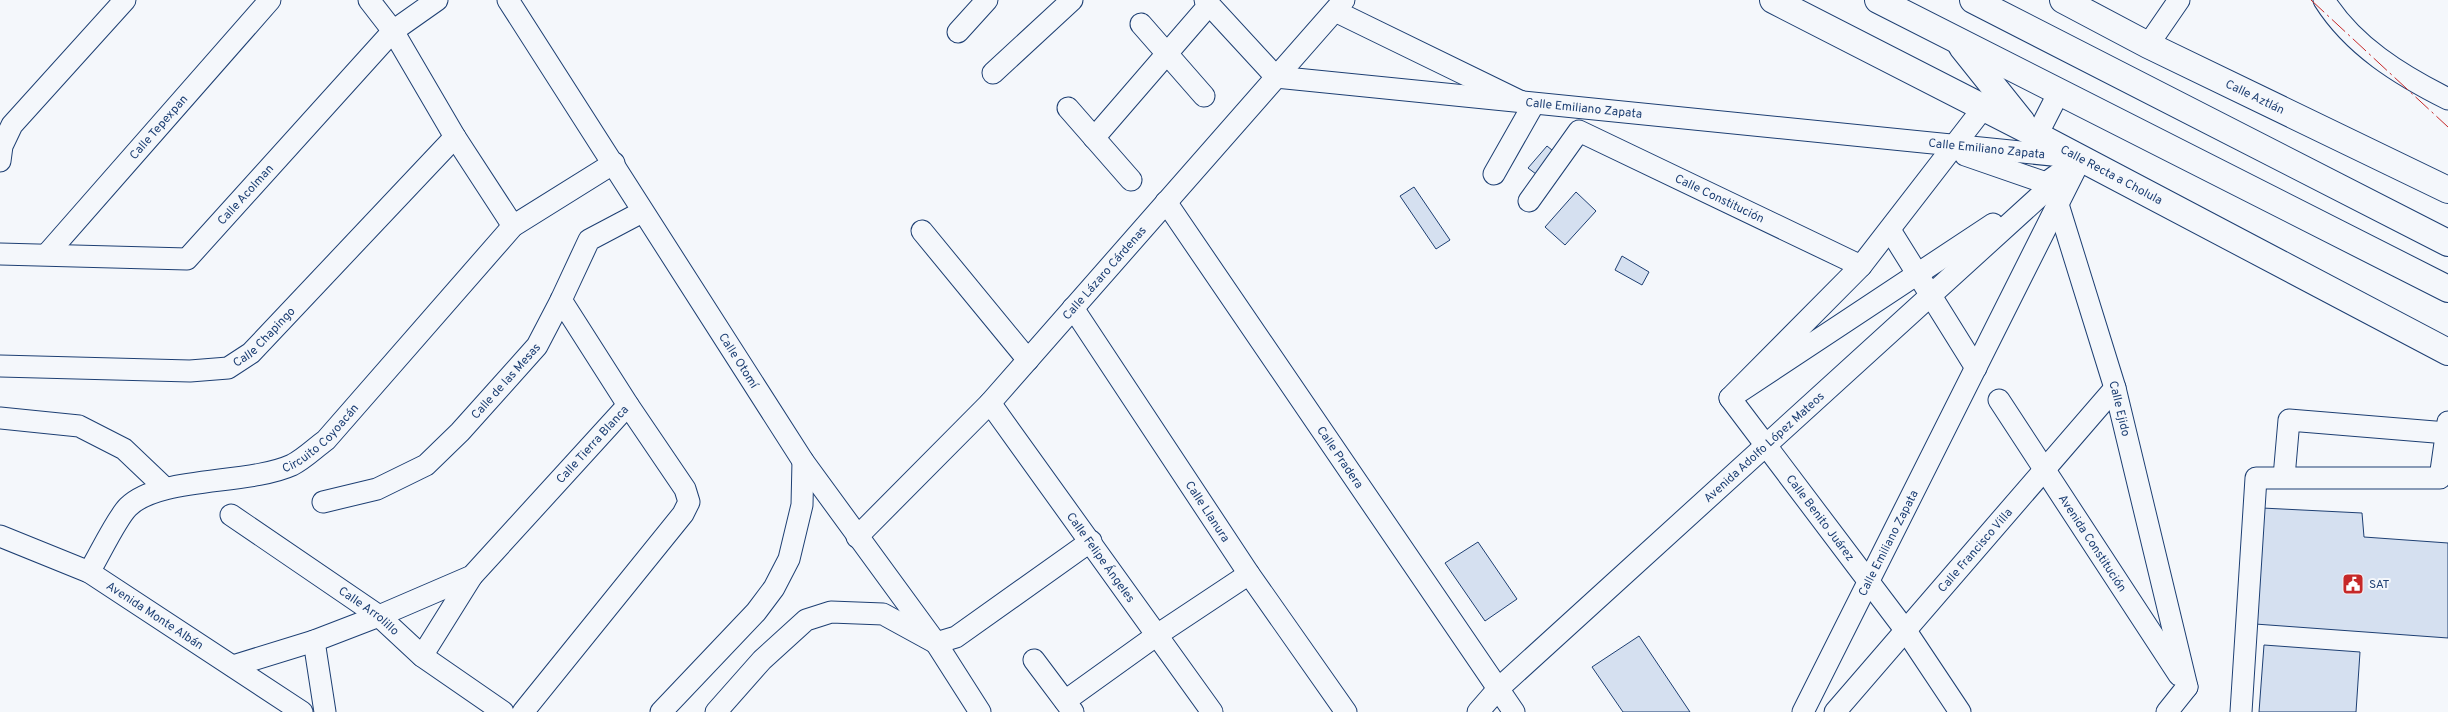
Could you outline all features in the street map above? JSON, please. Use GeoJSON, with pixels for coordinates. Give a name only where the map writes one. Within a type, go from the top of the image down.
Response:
{"type":"FeatureCollection","features":[{"type":"Feature","properties":{"kind":"main road","name":"Calle Recta a Cholula"},"geometry":{"type":"LineString","coordinates":[[1773,0],[1984,107],[2036,140],[2081,158],[2448,352]]}},
{"type":"Feature","properties":{"kind":"main road"},"geometry":{"type":"LineString","coordinates":[[1878,0],[2448,289]]}},
{"type":"Feature","properties":{"kind":"main road"},"geometry":{"type":"LineString","coordinates":[[1973,0],[2448,243]]}},
{"type":"Feature","properties":{"kind":"main road","name":"Calle Aztlán"},"geometry":{"type":"LineString","coordinates":[[2063,0],[2148,45],[2448,190]]}},
{"type":"Feature","properties":{"kind":"main road"},"geometry":{"type":"LineString","coordinates":[[1955,39],[2036,140]]}},
{"type":"Feature","properties":{"kind":"street"},"geometry":{"type":"LineString","coordinates":[[0,161],[2,146],[12,125],[125,0]]}},
{"type":"Feature","properties":{"kind":"street","name":"Calle Tepexpan"},"geometry":{"type":"LineString","coordinates":[[48,254],[270,0]]}},
{"type":"Feature","properties":{"kind":"street"},"geometry":{"type":"LineString","coordinates":[[369,0],[393,31],[455,137],[513,226]]}},
{"type":"Feature","properties":{"kind":"street","name":"Calle Acolman"},"geometry":{"type":"LineString","coordinates":[[0,254],[187,259],[393,31],[437,0]]}},
{"type":"Feature","properties":{"kind":"street","name":"Calle Otomí"},"geometry":{"type":"LineString","coordinates":[[508,0],[803,461],[936,643],[980,712]]}},
{"type":"Feature","properties":{"kind":"street"},"geometry":{"type":"LineString","coordinates":[[958,32],[987,0]]}},
{"type":"Feature","properties":{"kind":"street"},"geometry":{"type":"LineString","coordinates":[[993,73],[1072,0]]}},
{"type":"Feature","properties":{"kind":"street"},"geometry":{"type":"LineString","coordinates":[[2148,45],[2179,0]]}},
{"type":"Feature","properties":{"kind":"street"},"geometry":{"type":"LineString","coordinates":[[2324,0],[2358,42],[2395,71],[2448,99]]}},
{"type":"Feature","properties":{"kind":"street"},"geometry":{"type":"LineString","coordinates":[[1094,138],[1167,53],[1207,2],[1276,77]]}},
{"type":"Feature","properties":{"kind":"street"},"geometry":{"type":"LineString","coordinates":[[1339,5],[1526,105],[1494,174]]}},
{"type":"Feature","properties":{"kind":"street","name":"Calle Lázaro Cárdenas"},"geometry":{"type":"LineString","coordinates":[[857,537],[990,403],[1339,5]]}},
{"type":"Feature","properties":{"kind":"street"},"geometry":{"type":"LineString","coordinates":[[1141,24],[1204,96]]}},
{"type":"Feature","properties":{"kind":"street","name":"Calle Emiliano Zapata"},"geometry":{"type":"LineString","coordinates":[[1276,77],[1526,105],[1954,148],[2036,140]]}},
{"type":"Feature","properties":{"kind":"street"},"geometry":{"type":"LineString","coordinates":[[2036,140],[2059,92]]}},
{"type":"Feature","properties":{"kind":"street"},"geometry":{"type":"LineString","coordinates":[[1730,398],[1861,266],[1984,107]]}},
{"type":"Feature","properties":{"kind":"street"},"geometry":{"type":"LineString","coordinates":[[1068,108],[1131,180]]}},
{"type":"Feature","properties":{"kind":"street","name":"Calle Constitución"},"geometry":{"type":"LineString","coordinates":[[1529,201],[1579,131],[1861,266]]}},
{"type":"Feature","properties":{"kind":"street","name":"Calle Chapingo"},"geometry":{"type":"LineString","coordinates":[[0,366],[190,371],[228,368],[251,353],[455,137]]}},
{"type":"Feature","properties":{"kind":"street","name":"Calle Ejido"},"geometry":{"type":"LineString","coordinates":[[2036,140],[2115,388],[2187,687]]}},
{"type":"Feature","properties":{"kind":"street"},"geometry":{"type":"LineString","coordinates":[[1954,148],[2053,190]]}},
{"type":"Feature","properties":{"kind":"street","name":"Avenida Adolfo López Mateos"},"geometry":{"type":"LineString","coordinates":[[1478,712],[1498,689],[1931,295],[2053,190],[2081,158]]}},
{"type":"Feature","properties":{"kind":"street","name":"Circuito Coyoacán"},"geometry":{"type":"LineString","coordinates":[[89,572],[127,508],[142,496],[165,488],[254,476],[293,464],[326,440],[513,226],[614,163]]}},
{"type":"Feature","properties":{"kind":"street","name":"Calle Emiliano Zapata"},"geometry":{"type":"LineString","coordinates":[[1803,712],[1976,368],[2053,190]]}},
{"type":"Feature","properties":{"kind":"street","name":"Avenida Adolfo López Mateos"},"geometry":{"type":"LineString","coordinates":[[1730,398],[1918,274],[2053,190]]}},
{"type":"Feature","properties":{"kind":"street","name":"Calle Pradera"},"geometry":{"type":"LineString","coordinates":[[1166,202],[1514,712]]}},
{"type":"Feature","properties":{"kind":"street","name":"Calle de las Mesas"},"geometry":{"type":"LineString","coordinates":[[323,502],[377,489],[426,465],[460,432],[537,346],[589,240],[642,212]]}},
{"type":"Feature","properties":{"kind":"street"},"geometry":{"type":"LineString","coordinates":[[1890,230],[1976,368]]}},
{"type":"Feature","properties":{"kind":"street"},"geometry":{"type":"LineString","coordinates":[[922,231],[1028,360]]}},
{"type":"Feature","properties":{"kind":"street","name":"Calle Tierra Blanca"},"geometry":{"type":"LineString","coordinates":[[422,656],[472,576],[628,405],[561,300]]}},
{"type":"Feature","properties":{"kind":"street","name":"Calle Llanura"},"geometry":{"type":"LineString","coordinates":[[1073,308],[1249,574],[1346,712]]}},
{"type":"Feature","properties":{"kind":"street","name":"Calle Francisco Villa"},"geometry":{"type":"LineString","coordinates":[[1835,712],[2115,388]]}},
{"type":"Feature","properties":{"kind":"street","name":"Calle Benito Juárez"},"geometry":{"type":"LineString","coordinates":[[1730,398],[1906,631],[1960,712]]}},
{"type":"Feature","properties":{"kind":"street","name":"Avenida Constitución"},"geometry":{"type":"LineString","coordinates":[[1999,400],[2043,470],[2187,687]]}},
{"type":"Feature","properties":{"kind":"street","name":"Calle Felipe Ángeles"},"geometry":{"type":"LineString","coordinates":[[990,403],[1091,541],[1212,712]]}},
{"type":"Feature","properties":{"kind":"street"},"geometry":{"type":"LineString","coordinates":[[523,712],[682,514],[689,502],[685,489],[628,405]]}},
{"type":"Feature","properties":{"kind":"street"},"geometry":{"type":"LineString","coordinates":[[0,418],[80,426],[124,449],[165,488]]}},
{"type":"Feature","properties":{"kind":"street"},"geometry":{"type":"LineString","coordinates":[[2241,712],[2256,478],[2440,478],[2448,427],[2289,420],[2284,477]]}},
{"type":"Feature","properties":{"kind":"street"},"geometry":{"type":"LineString","coordinates":[[661,712],[756,612],[774,588],[789,559],[794,541],[802,505],[803,461]]}},
{"type":"Feature","properties":{"kind":"street","name":"Calle Arrolillo"},"geometry":{"type":"LineString","coordinates":[[230,515],[379,616],[422,656],[503,712]]}},
{"type":"Feature","properties":{"kind":"street","name":"Avenida Monte Albán"},"geometry":{"type":"LineString","coordinates":[[0,536],[89,572],[302,712]]}},
{"type":"Feature","properties":{"kind":"street"},"geometry":{"type":"LineString","coordinates":[[716,712],[762,660],[806,620],[831,612],[883,614],[936,643],[956,637],[1091,541]]}},
{"type":"Feature","properties":{"kind":"street"},"geometry":{"type":"LineString","coordinates":[[1034,660],[1069,707],[1157,635],[1249,574]]}},
{"type":"Feature","properties":{"kind":"street","name":"Calle Tierra Blanca"},"geometry":{"type":"LineString","coordinates":[[233,666],[314,640],[379,616],[472,576]]}},
{"type":"Feature","properties":{"kind":"street"},"geometry":{"type":"LineString","coordinates":[[314,640],[325,712]]}},
{"type":"Feature","properties":{"kind":"street"},"geometry":{"type":"LineString","coordinates":[[2167,712],[2187,687]]}},
{"type":"Feature","properties":{"kind":"building"},"geometry":{"type":"Polygon","coordinates":[[[1547,146],[1558,155],[1540,177],[1528,168],[1547,146]]]}},
{"type":"Feature","properties":{"kind":"building"},"geometry":{"type":"Polygon","coordinates":[[[1414,187],[1450,240],[1436,249],[1400,196],[1414,187]]]}},
{"type":"Feature","properties":{"kind":"building"},"geometry":{"type":"Polygon","coordinates":[[[1576,192],[1596,211],[1565,245],[1545,227],[1576,192]]]}},
{"type":"Feature","properties":{"kind":"building"},"geometry":{"type":"Polygon","coordinates":[[[1622,256],[1649,272],[1642,285],[1615,270],[1622,256]]]}},
{"type":"Feature","properties":{"kind":"building","name":"SAT"},"geometry":{"type":"Polygon","coordinates":[[[2262,508],[2362,513],[2364,537],[2448,543],[2448,638],[2255,624],[2262,508]]]}},
{"type":"Feature","properties":{"kind":"building"},"geometry":{"type":"Polygon","coordinates":[[[1478,542],[1517,599],[1485,621],[1445,563],[1478,542]]]}},
{"type":"Feature","properties":{"kind":"building"},"geometry":{"type":"Polygon","coordinates":[[[1639,636],[1690,712],[1623,712],[1592,667],[1639,636]]]}},
{"type":"Feature","properties":{"kind":"building"},"geometry":{"type":"Polygon","coordinates":[[[2264,645],[2360,652],[2356,712],[2259,712],[2264,645]]]}},
{"type":"Feature","properties":{"kind":"power"},"geometry":{"type":"LineString","coordinates":[[2311,0],[2448,127]]}},
{"type":"Feature","properties":{"kind":"place","name":"SAT"},"geometry":{"type":"Point","coordinates":[2353,584]}}]}
